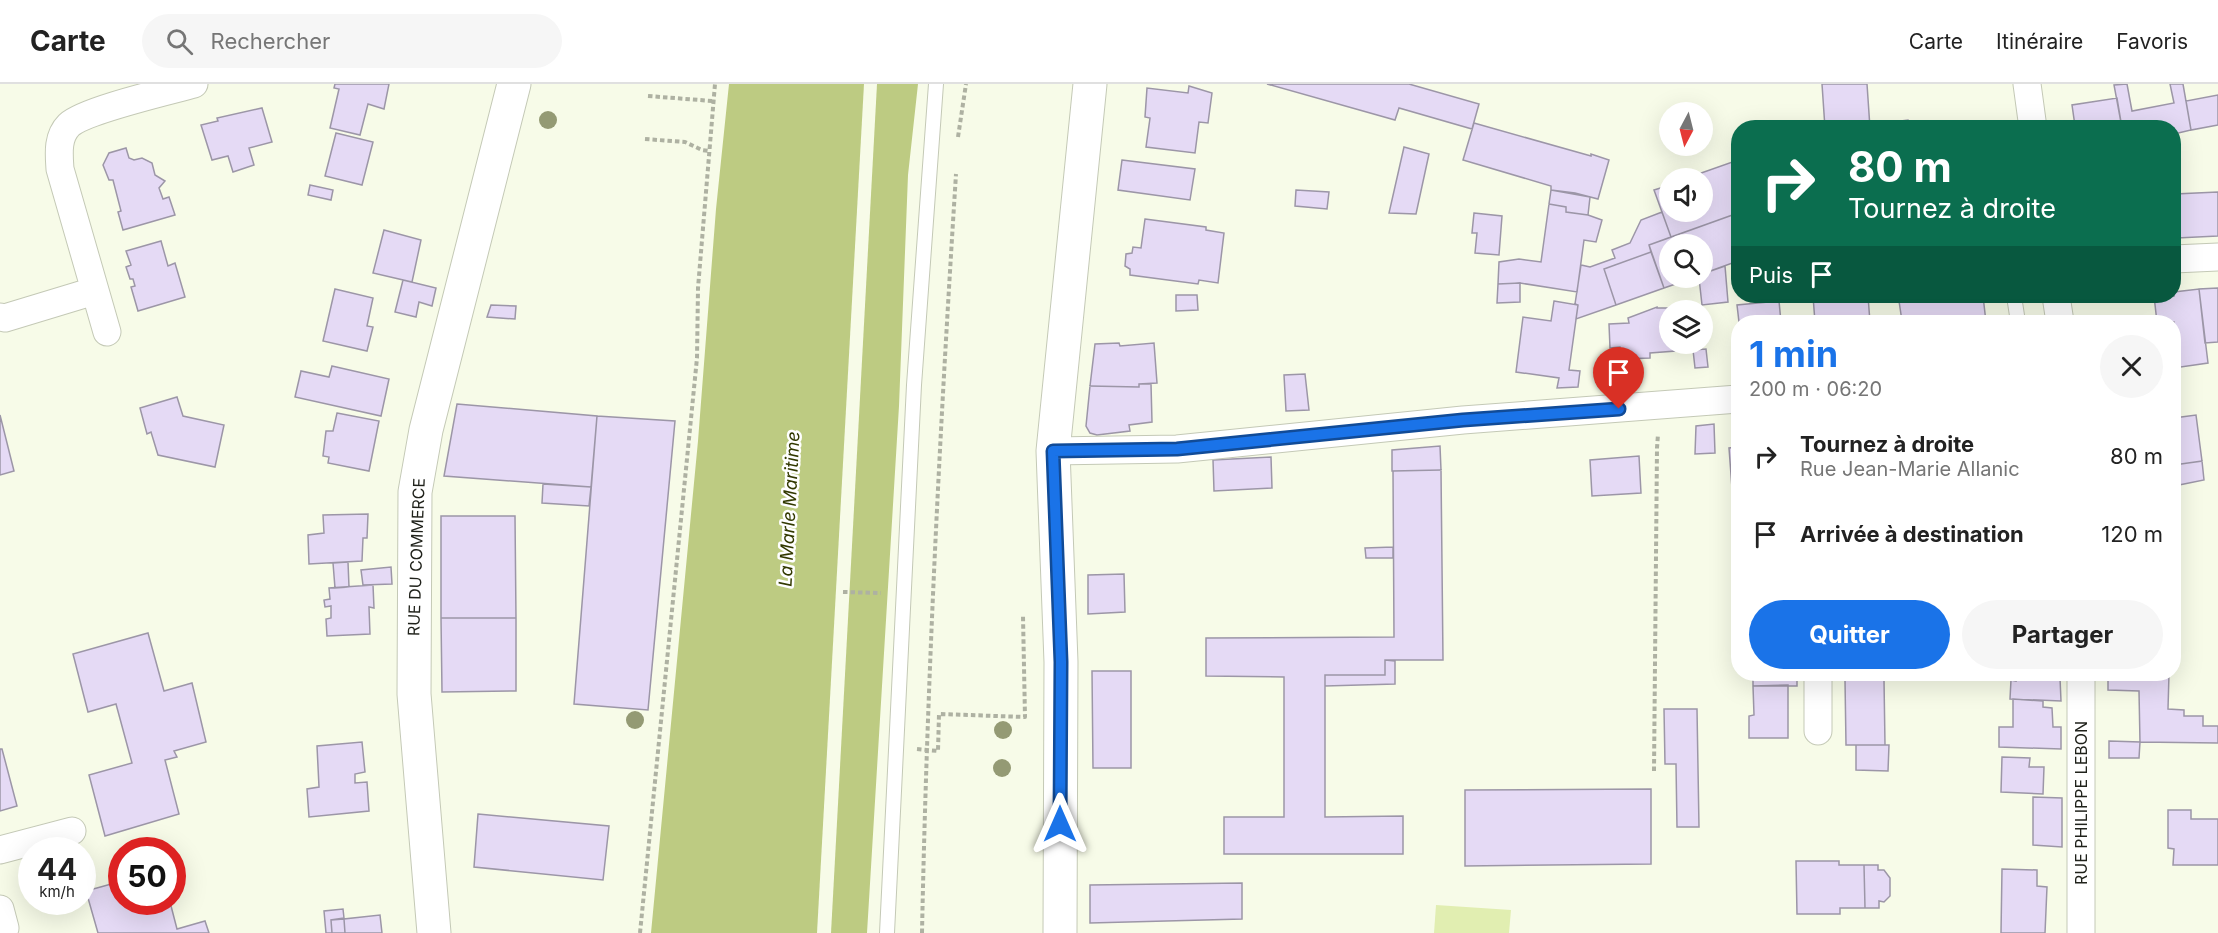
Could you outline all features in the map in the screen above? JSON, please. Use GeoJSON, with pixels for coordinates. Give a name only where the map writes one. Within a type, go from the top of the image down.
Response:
{"type":"FeatureCollection","features":[{"type":"Feature","properties":{"kind":"street"},"geometry":{"type":"LineString","coordinates":[[107,332],[60,169],[60,142],[69,125],[88,115],[194,84]]}},
{"type":"Feature","properties":{"kind":"street","name":"RUE DU COMMERCE"},"geometry":{"type":"LineString","coordinates":[[434,933],[414,694],[415,492],[426,430],[514,84]]}},
{"type":"Feature","properties":{"kind":"street"},"geometry":{"type":"LineString","coordinates":[[1060,933],[1061,662],[1053,451],[1090,84]]}},
{"type":"Feature","properties":{"kind":"street"},"geometry":{"type":"LineString","coordinates":[[2027,84],[2032,120]]}},
{"type":"Feature","properties":{"kind":"street"},"geometry":{"type":"LineString","coordinates":[[2181,259],[2218,257]]}},
{"type":"Feature","properties":{"kind":"street"},"geometry":{"type":"LineString","coordinates":[[0,317],[5,318],[94,291]]}},
{"type":"Feature","properties":{"kind":"street"},"geometry":{"type":"LineString","coordinates":[[1053,451],[1177,449],[1463,420],[1731,400]]}},
{"type":"Feature","properties":{"kind":"street"},"geometry":{"type":"LineString","coordinates":[[1818,681],[1818,730]]}},
{"type":"Feature","properties":{"kind":"street","name":"RUE PHILIPPE LEBON"},"geometry":{"type":"LineString","coordinates":[[2081,681],[2081,933]]}},
{"type":"Feature","properties":{"kind":"street"},"geometry":{"type":"LineString","coordinates":[[0,850],[72,831]]}},
{"type":"Feature","properties":{"kind":"lane"},"geometry":{"type":"LineString","coordinates":[[887,933],[914,385],[936,84]]}},
{"type":"Feature","properties":{"kind":"path"},"geometry":{"type":"LineString","coordinates":[[640,933],[697,358],[698,288],[715,84]]}},
{"type":"Feature","properties":{"kind":"path"},"geometry":{"type":"LineString","coordinates":[[958,139],[966,84]]}},
{"type":"Feature","properties":{"kind":"path"},"geometry":{"type":"LineString","coordinates":[[648,96],[712,101]]}},
{"type":"Feature","properties":{"kind":"path"},"geometry":{"type":"LineString","coordinates":[[645,138],[685,142],[709,151]]}},
{"type":"Feature","properties":{"kind":"path"},"geometry":{"type":"LineString","coordinates":[[922,933],[926,750],[941,410],[956,162]]}},
{"type":"Feature","properties":{"kind":"path"},"geometry":{"type":"LineString","coordinates":[[1654,771],[1656,448],[1659,439]]}},
{"type":"Feature","properties":{"kind":"path"},"geometry":{"type":"LineString","coordinates":[[843,592],[904,594]]}},
{"type":"Feature","properties":{"kind":"path"},"geometry":{"type":"LineString","coordinates":[[896,749],[938,751],[939,714],[1025,717],[1023,612]]}},
{"type":"Feature","properties":{"kind":"shaded area"},"geometry":{"type":"Polygon","coordinates":[[[1436,905],[1511,910],[1509,933],[1434,933],[1436,905]]]}},
{"type":"Feature","properties":{"kind":"water","name":"La Marle Maritime"},"geometry":{"type":"Polygon","coordinates":[[[729,84],[918,84],[908,175],[899,406],[867,933],[651,933],[729,84]]]}},
{"type":"Feature","properties":{"kind":"pier"},"geometry":{"type":"Polygon","coordinates":[[[864,84],[877,84],[831,933],[817,933],[864,84]]]}},
{"type":"Feature","properties":{"kind":"building"},"geometry":{"type":"Polygon","coordinates":[[[335,84],[389,84],[384,109],[368,104],[360,135],[330,128],[339,89],[334,88],[335,84]]]}},
{"type":"Feature","properties":{"kind":"building"},"geometry":{"type":"Polygon","coordinates":[[[1267,84],[1409,84],[1479,104],[1472,129],[1399,108],[1395,120],[1267,84]]]}},
{"type":"Feature","properties":{"kind":"building"},"geometry":{"type":"Polygon","coordinates":[[[1822,84],[1867,84],[1869,120],[1824,120],[1822,84]]]}},
{"type":"Feature","properties":{"kind":"building"},"geometry":{"type":"Polygon","coordinates":[[[2127,84],[2132,111],[2174,103],[2170,84],[2183,84],[2191,130],[2181,132],[2181,120],[2121,120],[2114,85],[2127,84]]]}},
{"type":"Feature","properties":{"kind":"building"},"geometry":{"type":"Polygon","coordinates":[[[1189,86],[1212,93],[1208,123],[1199,122],[1195,153],[1146,147],[1150,118],[1145,117],[1147,88],[1188,93],[1189,86]]]}},
{"type":"Feature","properties":{"kind":"building"},"geometry":{"type":"Polygon","coordinates":[[[2218,95],[2218,125],[2191,130],[2186,101],[2218,95]]]}},
{"type":"Feature","properties":{"kind":"building"},"geometry":{"type":"Polygon","coordinates":[[[2117,98],[2121,120],[2074,120],[2072,105],[2117,98]]]}},
{"type":"Feature","properties":{"kind":"building"},"geometry":{"type":"Polygon","coordinates":[[[262,108],[272,142],[249,148],[254,165],[233,172],[228,156],[212,160],[201,125],[218,121],[217,118],[262,108]]]}},
{"type":"Feature","properties":{"kind":"building"},"geometry":{"type":"Polygon","coordinates":[[[1474,123],[1609,160],[1598,199],[1551,190],[1551,186],[1463,160],[1474,123]]]}},
{"type":"Feature","properties":{"kind":"building"},"geometry":{"type":"Polygon","coordinates":[[[336,133],[373,142],[362,185],[325,176],[336,133]]]}},
{"type":"Feature","properties":{"kind":"building"},"geometry":{"type":"Polygon","coordinates":[[[1404,147],[1429,154],[1416,214],[1389,213],[1404,147]]]}},
{"type":"Feature","properties":{"kind":"building"},"geometry":{"type":"Polygon","coordinates":[[[126,148],[129,158],[134,160],[142,158],[152,163],[155,175],[165,181],[159,188],[163,199],[169,197],[175,215],[123,230],[113,180],[109,180],[103,165],[109,153],[126,148]]]}},
{"type":"Feature","properties":{"kind":"building"},"geometry":{"type":"Polygon","coordinates":[[[1122,160],[1195,169],[1190,200],[1118,190],[1122,160]]]}},
{"type":"Feature","properties":{"kind":"building"},"geometry":{"type":"Polygon","coordinates":[[[1731,162],[1731,216],[1713,222],[1713,169],[1731,162]]]}},
{"type":"Feature","properties":{"kind":"building"},"geometry":{"type":"Polygon","coordinates":[[[310,185],[333,190],[331,200],[308,195],[310,185]]]}},
{"type":"Feature","properties":{"kind":"building"},"geometry":{"type":"Polygon","coordinates":[[[1659,188],[1659,204],[1654,190],[1659,188]]]}},
{"type":"Feature","properties":{"kind":"building"},"geometry":{"type":"Polygon","coordinates":[[[1296,190],[1329,192],[1327,209],[1295,206],[1296,190]]]}},
{"type":"Feature","properties":{"kind":"building"},"geometry":{"type":"Polygon","coordinates":[[[1551,190],[1590,197],[1588,215],[1566,212],[1566,207],[1549,204],[1551,190]]]}},
{"type":"Feature","properties":{"kind":"building"},"geometry":{"type":"Polygon","coordinates":[[[2218,192],[2218,236],[2181,238],[2181,194],[2218,192]]]}},
{"type":"Feature","properties":{"kind":"building"},"geometry":{"type":"Polygon","coordinates":[[[1549,204],[1566,207],[1566,212],[1588,215],[1602,220],[1596,242],[1584,240],[1577,292],[1520,283],[1498,284],[1499,262],[1519,259],[1541,262],[1549,204]]]}},
{"type":"Feature","properties":{"kind":"building"},"geometry":{"type":"Polygon","coordinates":[[[1474,213],[1502,216],[1499,255],[1475,253],[1477,233],[1472,233],[1474,213]]]}},
{"type":"Feature","properties":{"kind":"building"},"geometry":{"type":"Polygon","coordinates":[[[1659,213],[1659,222],[1666,222],[1670,234],[1659,234],[1659,241],[1649,245],[1651,252],[1604,269],[1616,305],[1576,319],[1578,305],[1575,304],[1581,265],[1590,267],[1615,258],[1612,250],[1630,243],[1641,220],[1659,213]]]}},
{"type":"Feature","properties":{"kind":"building"},"geometry":{"type":"Polygon","coordinates":[[[1731,216],[1731,264],[1713,270],[1713,234],[1680,234],[1731,216]]]}},
{"type":"Feature","properties":{"kind":"building"},"geometry":{"type":"Polygon","coordinates":[[[1145,219],[1206,227],[1206,230],[1224,233],[1218,283],[1199,280],[1198,284],[1130,275],[1130,269],[1125,266],[1126,254],[1132,253],[1133,247],[1141,248],[1145,219]]]}},
{"type":"Feature","properties":{"kind":"building"},"geometry":{"type":"Polygon","coordinates":[[[1666,222],[1713,222],[1679,234],[1670,234],[1666,222]]]}},
{"type":"Feature","properties":{"kind":"building"},"geometry":{"type":"Polygon","coordinates":[[[384,230],[421,240],[412,282],[373,273],[384,230]]]}},
{"type":"Feature","properties":{"kind":"building"},"geometry":{"type":"Polygon","coordinates":[[[161,241],[168,266],[175,263],[185,297],[138,311],[131,287],[135,286],[126,267],[131,265],[126,251],[161,241]]]}},
{"type":"Feature","properties":{"kind":"building"},"geometry":{"type":"Polygon","coordinates":[[[1659,241],[1659,274],[1649,245],[1659,241]]]}},
{"type":"Feature","properties":{"kind":"building"},"geometry":{"type":"Polygon","coordinates":[[[1651,252],[1659,274],[1659,288],[1664,288],[1616,305],[1604,269],[1651,252]]]}},
{"type":"Feature","properties":{"kind":"building"},"geometry":{"type":"Polygon","coordinates":[[[1725,266],[1728,302],[1713,304],[1713,300],[1701,300],[1700,288],[1713,288],[1713,270],[1725,266]]]}},
{"type":"Feature","properties":{"kind":"building"},"geometry":{"type":"Polygon","coordinates":[[[403,280],[436,288],[432,306],[419,302],[416,317],[395,312],[403,280]]]}},
{"type":"Feature","properties":{"kind":"building"},"geometry":{"type":"Polygon","coordinates":[[[1520,283],[1520,302],[1497,303],[1498,284],[1520,283]]]}},
{"type":"Feature","properties":{"kind":"building"},"geometry":{"type":"Polygon","coordinates":[[[2218,288],[2218,342],[2205,343],[2199,289],[2218,288]]]}},
{"type":"Feature","properties":{"kind":"building"},"geometry":{"type":"Polygon","coordinates":[[[335,289],[373,298],[367,326],[373,327],[367,351],[323,341],[335,289]]]}},
{"type":"Feature","properties":{"kind":"building"},"geometry":{"type":"Polygon","coordinates":[[[2199,289],[2208,363],[2181,367],[2181,315],[2156,315],[2155,303],[2181,303],[2181,291],[2199,289]]]}},
{"type":"Feature","properties":{"kind":"building"},"geometry":{"type":"Polygon","coordinates":[[[1176,295],[1197,295],[1198,310],[1176,311],[1176,295]]]}},
{"type":"Feature","properties":{"kind":"building"},"geometry":{"type":"Polygon","coordinates":[[[1554,301],[1578,305],[1569,370],[1580,371],[1578,387],[1557,388],[1559,378],[1516,372],[1523,317],[1551,321],[1554,301]]]}},
{"type":"Feature","properties":{"kind":"building"},"geometry":{"type":"Polygon","coordinates":[[[1779,303],[1780,315],[1738,315],[1737,305],[1779,303]]]}},
{"type":"Feature","properties":{"kind":"building"},"geometry":{"type":"Polygon","coordinates":[[[1814,303],[1869,303],[1869,315],[1814,315],[1814,303]]]}},
{"type":"Feature","properties":{"kind":"building"},"geometry":{"type":"Polygon","coordinates":[[[1899,303],[1984,303],[1985,315],[1901,315],[1899,303]]]}},
{"type":"Feature","properties":{"kind":"building"},"geometry":{"type":"Polygon","coordinates":[[[491,305],[516,306],[515,319],[487,317],[491,305]]]}},
{"type":"Feature","properties":{"kind":"building"},"geometry":{"type":"Polygon","coordinates":[[[1659,308],[1659,352],[1650,353],[1650,358],[1622,359],[1620,347],[1610,348],[1609,324],[1629,323],[1628,318],[1659,308]]]}},
{"type":"Feature","properties":{"kind":"building"},"geometry":{"type":"Polygon","coordinates":[[[1119,343],[1120,346],[1154,343],[1157,383],[1139,384],[1139,387],[1090,386],[1095,344],[1119,343]]]}},
{"type":"Feature","properties":{"kind":"building"},"geometry":{"type":"Polygon","coordinates":[[[1693,354],[1707,354],[1708,367],[1695,368],[1693,354]]]}},
{"type":"Feature","properties":{"kind":"building"},"geometry":{"type":"Polygon","coordinates":[[[332,366],[389,379],[381,416],[295,397],[301,371],[329,377],[332,366]]]}},
{"type":"Feature","properties":{"kind":"building"},"geometry":{"type":"Polygon","coordinates":[[[1305,374],[1309,410],[1286,411],[1284,375],[1305,374]]]}},
{"type":"Feature","properties":{"kind":"building"},"geometry":{"type":"Polygon","coordinates":[[[1139,384],[1151,384],[1152,422],[1129,425],[1130,431],[1097,435],[1090,433],[1086,426],[1090,386],[1139,387],[1139,384]]]}},
{"type":"Feature","properties":{"kind":"building"},"geometry":{"type":"Polygon","coordinates":[[[177,397],[183,416],[224,425],[215,467],[158,455],[151,432],[147,434],[140,408],[177,397]]]}},
{"type":"Feature","properties":{"kind":"building"},"geometry":{"type":"Polygon","coordinates":[[[457,404],[597,416],[591,487],[444,476],[457,404]]]}},
{"type":"Feature","properties":{"kind":"building"},"geometry":{"type":"Polygon","coordinates":[[[337,413],[379,421],[369,471],[328,463],[329,457],[323,456],[326,431],[333,431],[337,413]]]}},
{"type":"Feature","properties":{"kind":"building"},"geometry":{"type":"Polygon","coordinates":[[[0,415],[14,471],[0,475],[0,415]]]}},
{"type":"Feature","properties":{"kind":"building"},"geometry":{"type":"Polygon","coordinates":[[[2196,415],[2202,461],[2181,464],[2181,417],[2196,415]]]}},
{"type":"Feature","properties":{"kind":"building"},"geometry":{"type":"Polygon","coordinates":[[[597,416],[675,421],[648,710],[574,704],[597,416]]]}},
{"type":"Feature","properties":{"kind":"building"},"geometry":{"type":"Polygon","coordinates":[[[1714,424],[1715,453],[1695,454],[1696,426],[1714,424]]]}},
{"type":"Feature","properties":{"kind":"building"},"geometry":{"type":"Polygon","coordinates":[[[1440,446],[1441,470],[1392,471],[1392,450],[1440,446]]]}},
{"type":"Feature","properties":{"kind":"building"},"geometry":{"type":"Polygon","coordinates":[[[1729,448],[1731,448],[1731,475],[1729,448]]]}},
{"type":"Feature","properties":{"kind":"building"},"geometry":{"type":"Polygon","coordinates":[[[1639,456],[1641,493],[1592,496],[1590,460],[1639,456]]]}},
{"type":"Feature","properties":{"kind":"building"},"geometry":{"type":"Polygon","coordinates":[[[1271,457],[1272,488],[1214,491],[1213,460],[1271,457]]]}},
{"type":"Feature","properties":{"kind":"building"},"geometry":{"type":"Polygon","coordinates":[[[2202,461],[2204,480],[2181,485],[2181,464],[2202,461]]]}},
{"type":"Feature","properties":{"kind":"building"},"geometry":{"type":"Polygon","coordinates":[[[1441,470],[1443,660],[1385,660],[1385,675],[1325,675],[1325,817],[1403,816],[1403,854],[1224,854],[1224,817],[1284,817],[1284,677],[1206,676],[1206,638],[1394,637],[1393,471],[1441,470]]]}},
{"type":"Feature","properties":{"kind":"building"},"geometry":{"type":"Polygon","coordinates":[[[543,484],[591,487],[589,506],[542,503],[543,484]]]}},
{"type":"Feature","properties":{"kind":"building"},"geometry":{"type":"Polygon","coordinates":[[[368,514],[367,538],[363,538],[362,561],[309,564],[308,535],[324,533],[323,515],[368,514]]]}},
{"type":"Feature","properties":{"kind":"building"},"geometry":{"type":"Polygon","coordinates":[[[441,516],[515,516],[516,618],[441,618],[441,516]]]}},
{"type":"Feature","properties":{"kind":"building"},"geometry":{"type":"Polygon","coordinates":[[[1393,547],[1393,558],[1366,558],[1365,548],[1393,547]]]}},
{"type":"Feature","properties":{"kind":"building"},"geometry":{"type":"Polygon","coordinates":[[[348,562],[349,587],[335,588],[333,563],[348,562]]]}},
{"type":"Feature","properties":{"kind":"building"},"geometry":{"type":"Polygon","coordinates":[[[391,567],[392,584],[363,585],[361,570],[391,567]]]}},
{"type":"Feature","properties":{"kind":"building"},"geometry":{"type":"Polygon","coordinates":[[[1124,574],[1125,612],[1088,614],[1088,575],[1124,574]]]}},
{"type":"Feature","properties":{"kind":"building"},"geometry":{"type":"Polygon","coordinates":[[[373,585],[374,608],[369,607],[370,634],[327,636],[326,619],[331,618],[331,606],[325,607],[324,600],[330,599],[329,588],[373,585]]]}},
{"type":"Feature","properties":{"kind":"building"},"geometry":{"type":"Polygon","coordinates":[[[441,618],[516,618],[516,691],[442,692],[441,618]]]}},
{"type":"Feature","properties":{"kind":"building"},"geometry":{"type":"Polygon","coordinates":[[[148,633],[164,691],[192,683],[206,742],[174,751],[177,757],[165,760],[179,814],[105,836],[89,775],[132,763],[116,704],[88,712],[73,654],[148,633]]]}},
{"type":"Feature","properties":{"kind":"building"},"geometry":{"type":"Polygon","coordinates":[[[1385,660],[1395,661],[1395,684],[1325,686],[1325,675],[1385,675],[1385,660]]]}},
{"type":"Feature","properties":{"kind":"building"},"geometry":{"type":"Polygon","coordinates":[[[1092,671],[1131,671],[1131,768],[1093,768],[1092,671]]]}},
{"type":"Feature","properties":{"kind":"building"},"geometry":{"type":"Polygon","coordinates":[[[1753,681],[1797,681],[1797,686],[1753,686],[1753,681]]]}},
{"type":"Feature","properties":{"kind":"building"},"geometry":{"type":"Polygon","coordinates":[[[1845,681],[1884,681],[1885,745],[1846,745],[1845,681]]]}},
{"type":"Feature","properties":{"kind":"building"},"geometry":{"type":"Polygon","coordinates":[[[2011,681],[2060,681],[2061,701],[2010,699],[2011,681]]]}},
{"type":"Feature","properties":{"kind":"building"},"geometry":{"type":"Polygon","coordinates":[[[2108,681],[2169,681],[2168,709],[2184,710],[2184,716],[2203,716],[2203,726],[2218,726],[2218,743],[2140,742],[2139,691],[2108,690],[2108,681]]]}},
{"type":"Feature","properties":{"kind":"building"},"geometry":{"type":"Polygon","coordinates":[[[1788,685],[1788,738],[1749,738],[1749,716],[1754,715],[1753,686],[1788,685]]]}},
{"type":"Feature","properties":{"kind":"building"},"geometry":{"type":"Polygon","coordinates":[[[2013,699],[2043,701],[2043,707],[2052,708],[2053,727],[2061,727],[2061,749],[1999,747],[1999,727],[2013,727],[2013,699]]]}},
{"type":"Feature","properties":{"kind":"building"},"geometry":{"type":"Polygon","coordinates":[[[1664,709],[1697,709],[1699,827],[1677,827],[1676,764],[1665,764],[1664,709]]]}},
{"type":"Feature","properties":{"kind":"building"},"geometry":{"type":"Polygon","coordinates":[[[2109,741],[2140,742],[2139,758],[2109,758],[2109,741]]]}},
{"type":"Feature","properties":{"kind":"building"},"geometry":{"type":"Polygon","coordinates":[[[362,742],[365,772],[355,774],[355,783],[367,782],[369,811],[309,817],[307,789],[319,787],[317,746],[362,742]]]}},
{"type":"Feature","properties":{"kind":"building"},"geometry":{"type":"Polygon","coordinates":[[[1856,745],[1889,745],[1888,771],[1856,770],[1856,745]]]}},
{"type":"Feature","properties":{"kind":"building"},"geometry":{"type":"Polygon","coordinates":[[[0,749],[2,749],[17,806],[0,811],[0,749]]]}},
{"type":"Feature","properties":{"kind":"building"},"geometry":{"type":"Polygon","coordinates":[[[2002,757],[2030,758],[2029,767],[2044,767],[2043,794],[2001,792],[2002,757]]]}},
{"type":"Feature","properties":{"kind":"building"},"geometry":{"type":"Polygon","coordinates":[[[1651,789],[1651,864],[1465,866],[1465,790],[1651,789]]]}},
{"type":"Feature","properties":{"kind":"building"},"geometry":{"type":"Polygon","coordinates":[[[2033,797],[2062,798],[2062,847],[2033,845],[2033,797]]]}},
{"type":"Feature","properties":{"kind":"building"},"geometry":{"type":"Polygon","coordinates":[[[2168,810],[2191,810],[2191,819],[2218,819],[2218,865],[2173,865],[2174,849],[2168,848],[2168,810]]]}},
{"type":"Feature","properties":{"kind":"building"},"geometry":{"type":"Polygon","coordinates":[[[478,814],[609,826],[603,880],[474,867],[478,814]]]}},
{"type":"Feature","properties":{"kind":"building"},"geometry":{"type":"Polygon","coordinates":[[[1796,861],[1839,861],[1839,865],[1864,865],[1865,908],[1840,908],[1840,914],[1797,914],[1796,861]]]}},
{"type":"Feature","properties":{"kind":"building"},"geometry":{"type":"Polygon","coordinates":[[[1864,865],[1878,865],[1878,870],[1884,870],[1890,878],[1890,896],[1884,902],[1879,901],[1879,908],[1865,908],[1864,865]]]}},
{"type":"Feature","properties":{"kind":"building"},"geometry":{"type":"Polygon","coordinates":[[[2002,869],[2037,870],[2037,886],[2047,887],[2045,933],[2001,933],[2002,869]]]}},
{"type":"Feature","properties":{"kind":"building"},"geometry":{"type":"Polygon","coordinates":[[[1242,883],[1242,919],[1090,923],[1090,885],[1242,883]]]}},
{"type":"Feature","properties":{"kind":"building"},"geometry":{"type":"Polygon","coordinates":[[[108,885],[108,915],[173,915],[177,929],[205,921],[209,933],[98,933],[93,915],[96,915],[96,888],[108,885]]]}},
{"type":"Feature","properties":{"kind":"building"},"geometry":{"type":"Polygon","coordinates":[[[343,909],[344,918],[331,920],[332,933],[326,933],[324,911],[343,909]]]}},
{"type":"Feature","properties":{"kind":"building"},"geometry":{"type":"Polygon","coordinates":[[[380,915],[382,933],[345,933],[344,919],[380,915]]]}},
{"type":"Feature","properties":{"kind":"building"},"geometry":{"type":"Polygon","coordinates":[[[344,919],[345,933],[332,933],[331,920],[344,919]]]}},
{"type":"Feature","properties":{"kind":"route"},"geometry":{"type":"LineString","coordinates":[[1060,824],[1061,662],[1053,451],[1177,449],[1463,420],[1619,409]]}}]}
